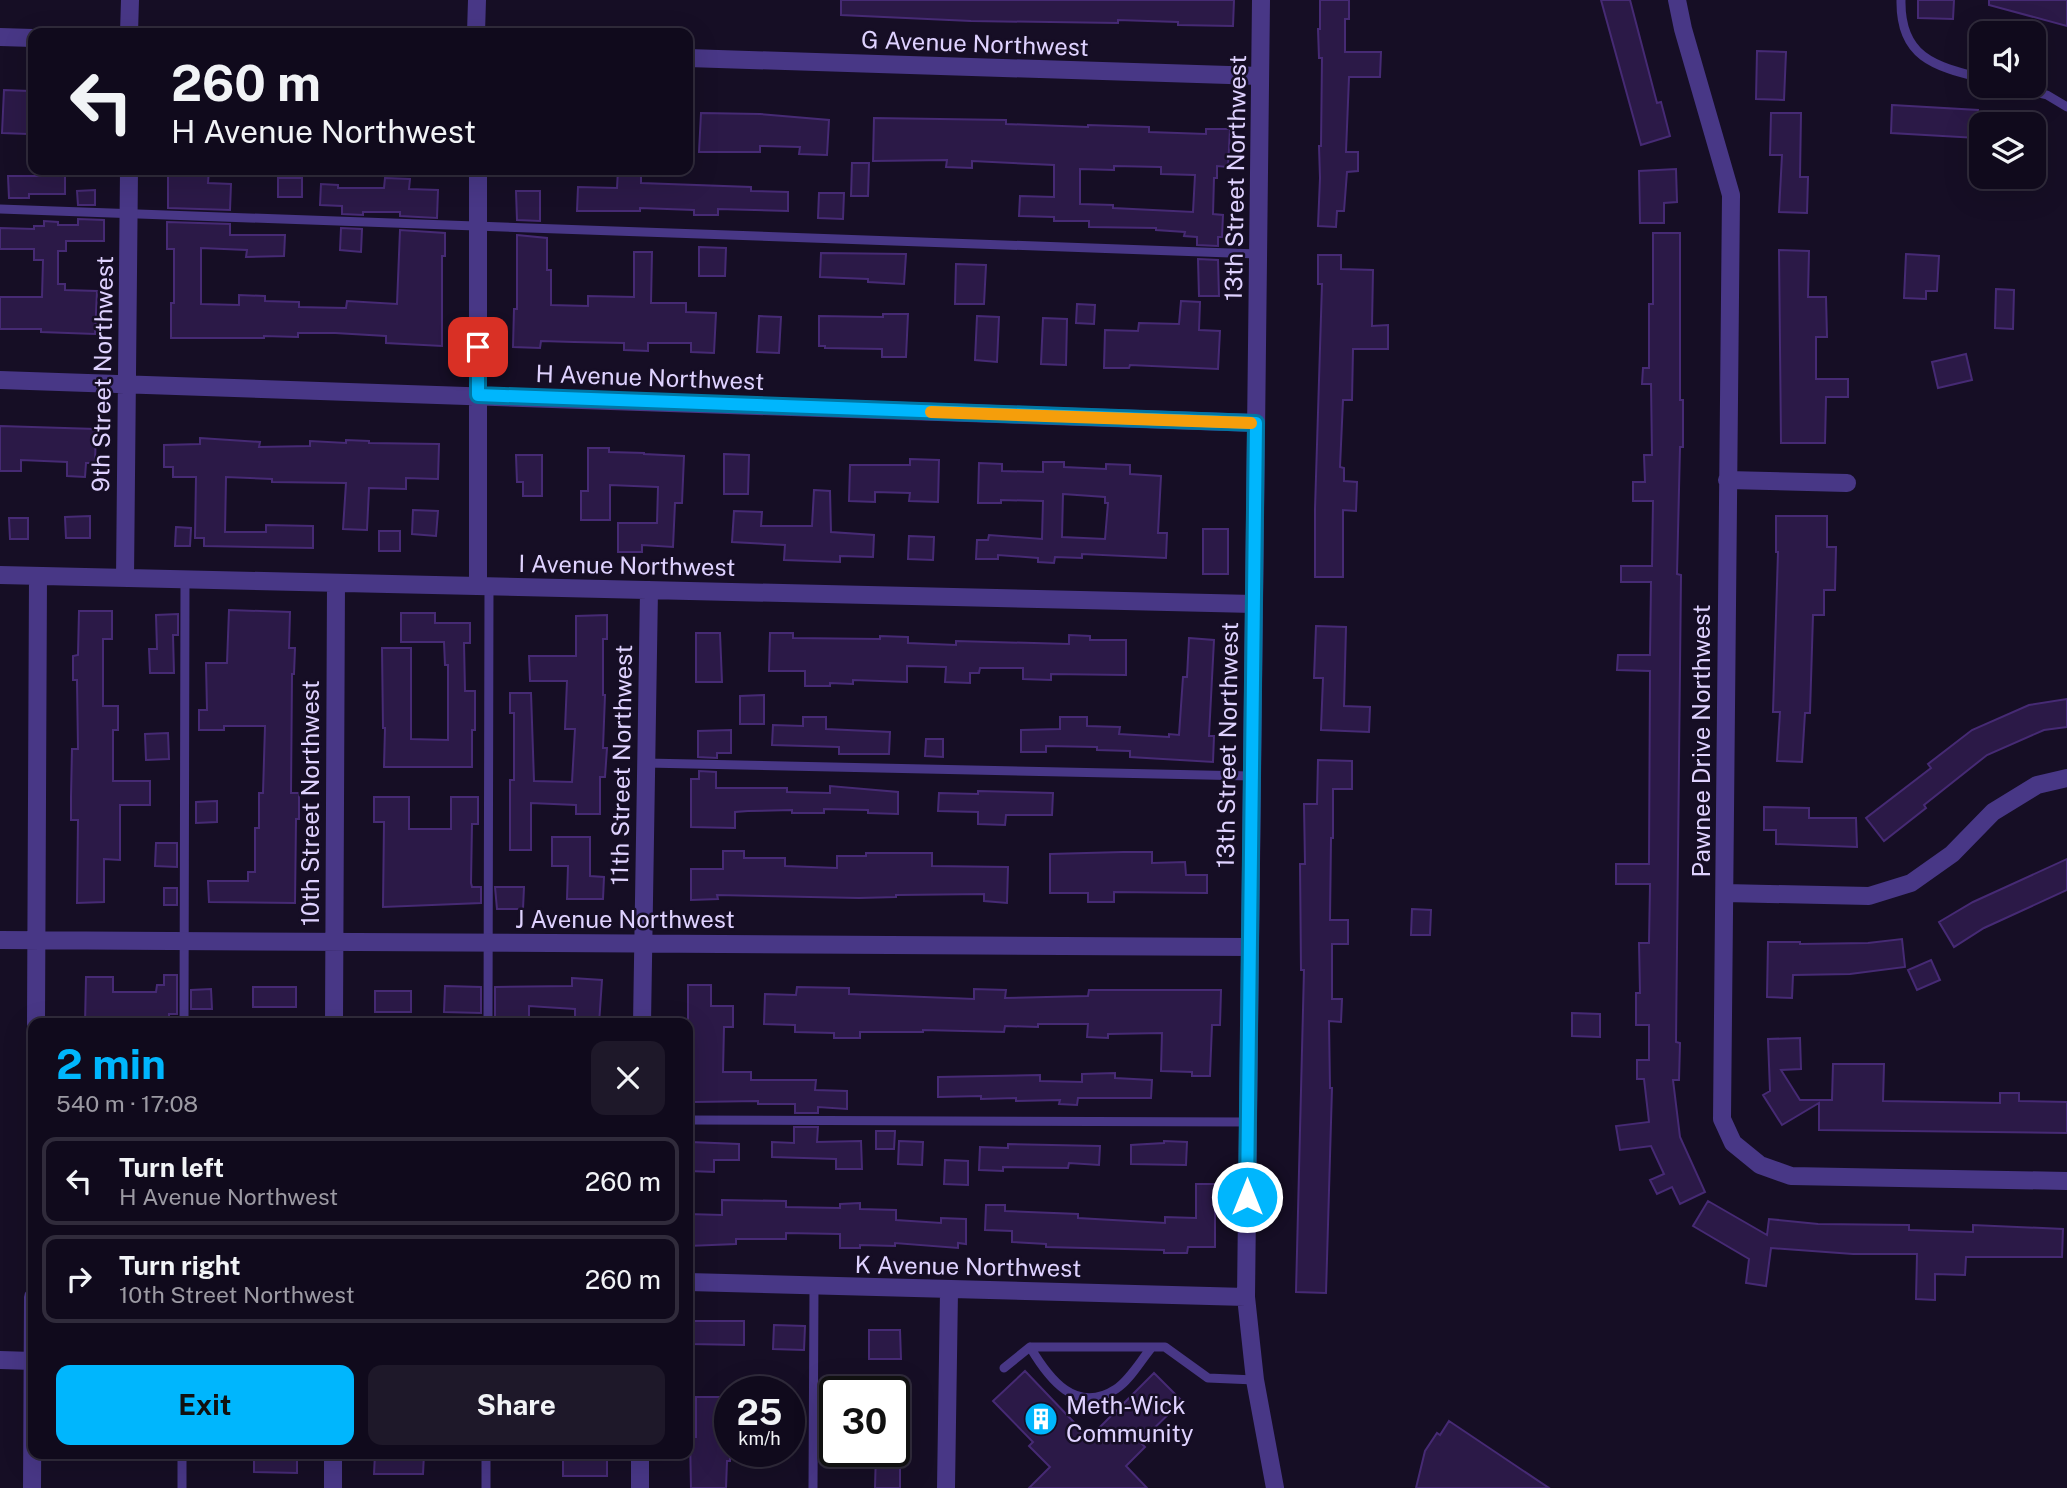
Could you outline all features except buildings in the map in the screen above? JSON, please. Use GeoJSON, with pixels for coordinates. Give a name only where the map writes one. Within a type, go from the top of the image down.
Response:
{"type":"FeatureCollection","features":[{"type":"Feature","properties":{"kind":"street"},"geometry":{"type":"LineString","coordinates":[[130,0],[130,28]]}},
{"type":"Feature","properties":{"kind":"street"},"geometry":{"type":"LineString","coordinates":[[476,28],[477,0]]}},
{"type":"Feature","properties":{"kind":"street","name":"13th Street Northwest"},"geometry":{"type":"LineString","coordinates":[[1261,0],[1246,1297],[1255,1380],[1275,1488]]}},
{"type":"Feature","properties":{"kind":"street","name":"Pawnee Drive Northwest"},"geometry":{"type":"LineString","coordinates":[[1677,0],[1731,195],[1722,1119],[1733,1143],[1760,1165],[1791,1176],[2067,1181]]}},
{"type":"Feature","properties":{"kind":"street"},"geometry":{"type":"LineString","coordinates":[[0,37],[28,38]]}},
{"type":"Feature","properties":{"kind":"street","name":"G Avenue Northwest"},"geometry":{"type":"LineString","coordinates":[[693,58],[1260,76]]}},
{"type":"Feature","properties":{"kind":"street","name":"9th Street Northwest"},"geometry":{"type":"LineString","coordinates":[[125,578],[129,175]]}},
{"type":"Feature","properties":{"kind":"street"},"geometry":{"type":"LineString","coordinates":[[478,175],[478,395],[483,587]]}},
{"type":"Feature","properties":{"kind":"street","name":"H Avenue Northwest"},"geometry":{"type":"LineString","coordinates":[[0,380],[127,382],[1256,423]]}},
{"type":"Feature","properties":{"kind":"street"},"geometry":{"type":"LineString","coordinates":[[1727,480],[1847,483]]}},
{"type":"Feature","properties":{"kind":"street","name":"I Avenue Northwest"},"geometry":{"type":"LineString","coordinates":[[0,575],[1254,604]]}},
{"type":"Feature","properties":{"kind":"street"},"geometry":{"type":"LineString","coordinates":[[36,1018],[38,576]]}},
{"type":"Feature","properties":{"kind":"street","name":"10th Street Northwest"},"geometry":{"type":"LineString","coordinates":[[334,1018],[335,583]]}},
{"type":"Feature","properties":{"kind":"street","name":"11th Street Northwest"},"geometry":{"type":"LineString","coordinates":[[642,1018],[649,590]]}},
{"type":"Feature","properties":{"kind":"street"},"geometry":{"type":"LineString","coordinates":[[1725,893],[1869,896],[1911,884],[1952,854],[1993,812],[2037,785],[2067,778]]}},
{"type":"Feature","properties":{"kind":"street","name":"J Avenue Northwest"},"geometry":{"type":"LineString","coordinates":[[0,940],[1249,947]]}},
{"type":"Feature","properties":{"kind":"street","name":"K Avenue Northwest"},"geometry":{"type":"LineString","coordinates":[[693,1282],[1246,1297]]}},
{"type":"Feature","properties":{"kind":"street"},"geometry":{"type":"LineString","coordinates":[[946,1488],[949,1291]]}},
{"type":"Feature","properties":{"kind":"street"},"geometry":{"type":"LineString","coordinates":[[0,1360],[28,1360]]}},
{"type":"Feature","properties":{"kind":"street"},"geometry":{"type":"LineString","coordinates":[[32,1459],[32,1488]]}},
{"type":"Feature","properties":{"kind":"street"},"geometry":{"type":"LineString","coordinates":[[332,1488],[333,1459]]}},
{"type":"Feature","properties":{"kind":"street"},"geometry":{"type":"LineString","coordinates":[[640,1459],[640,1488]]}},
{"type":"Feature","properties":{"kind":"lane"},"geometry":{"type":"LineString","coordinates":[[1901,0],[1901,15],[1910,46],[1940,68],[1969,75]]}},
{"type":"Feature","properties":{"kind":"lane"},"geometry":{"type":"LineString","coordinates":[[2046,95],[2067,107]]}},
{"type":"Feature","properties":{"kind":"lane"},"geometry":{"type":"LineString","coordinates":[[0,209],[1258,254]]}},
{"type":"Feature","properties":{"kind":"lane"},"geometry":{"type":"LineString","coordinates":[[184,1018],[186,580]]}},
{"type":"Feature","properties":{"kind":"lane"},"geometry":{"type":"LineString","coordinates":[[483,587],[488,1018]]}},
{"type":"Feature","properties":{"kind":"lane"},"geometry":{"type":"LineString","coordinates":[[646,763],[1251,776]]}},
{"type":"Feature","properties":{"kind":"lane"},"geometry":{"type":"LineString","coordinates":[[693,1120],[1248,1122]]}},
{"type":"Feature","properties":{"kind":"lane"},"geometry":{"type":"LineString","coordinates":[[813,1488],[814,1287]]}},
{"type":"Feature","properties":{"kind":"lane"},"geometry":{"type":"LineString","coordinates":[[1004,1368],[1030,1347],[1152,1347],[1165,1348],[1208,1378],[1255,1380]]}},
{"type":"Feature","properties":{"kind":"lane"},"geometry":{"type":"LineString","coordinates":[[1030,1347],[1043,1369],[1060,1387],[1076,1397],[1097,1399],[1118,1388],[1152,1347]]}},
{"type":"Feature","properties":{"kind":"lane"},"geometry":{"type":"LineString","coordinates":[[182,1459],[182,1488]]}},
{"type":"Feature","properties":{"kind":"lane"},"geometry":{"type":"LineString","coordinates":[[486,1459],[486,1488]]}},
{"type":"Feature","properties":{"kind":"slow traffic"},"geometry":{"type":"LineString","coordinates":[[931,412],[1251,423]]}},
{"type":"Feature","properties":{"kind":"place","name":"Meth-Wick Community"},"geometry":{"type":"Point","coordinates":[1041,1419]}},
{"type":"Feature","properties":{"kind":"route"},"geometry":{"type":"LineString","coordinates":[[478,347],[478,395],[1256,423],[1247,1197]]}}]}
